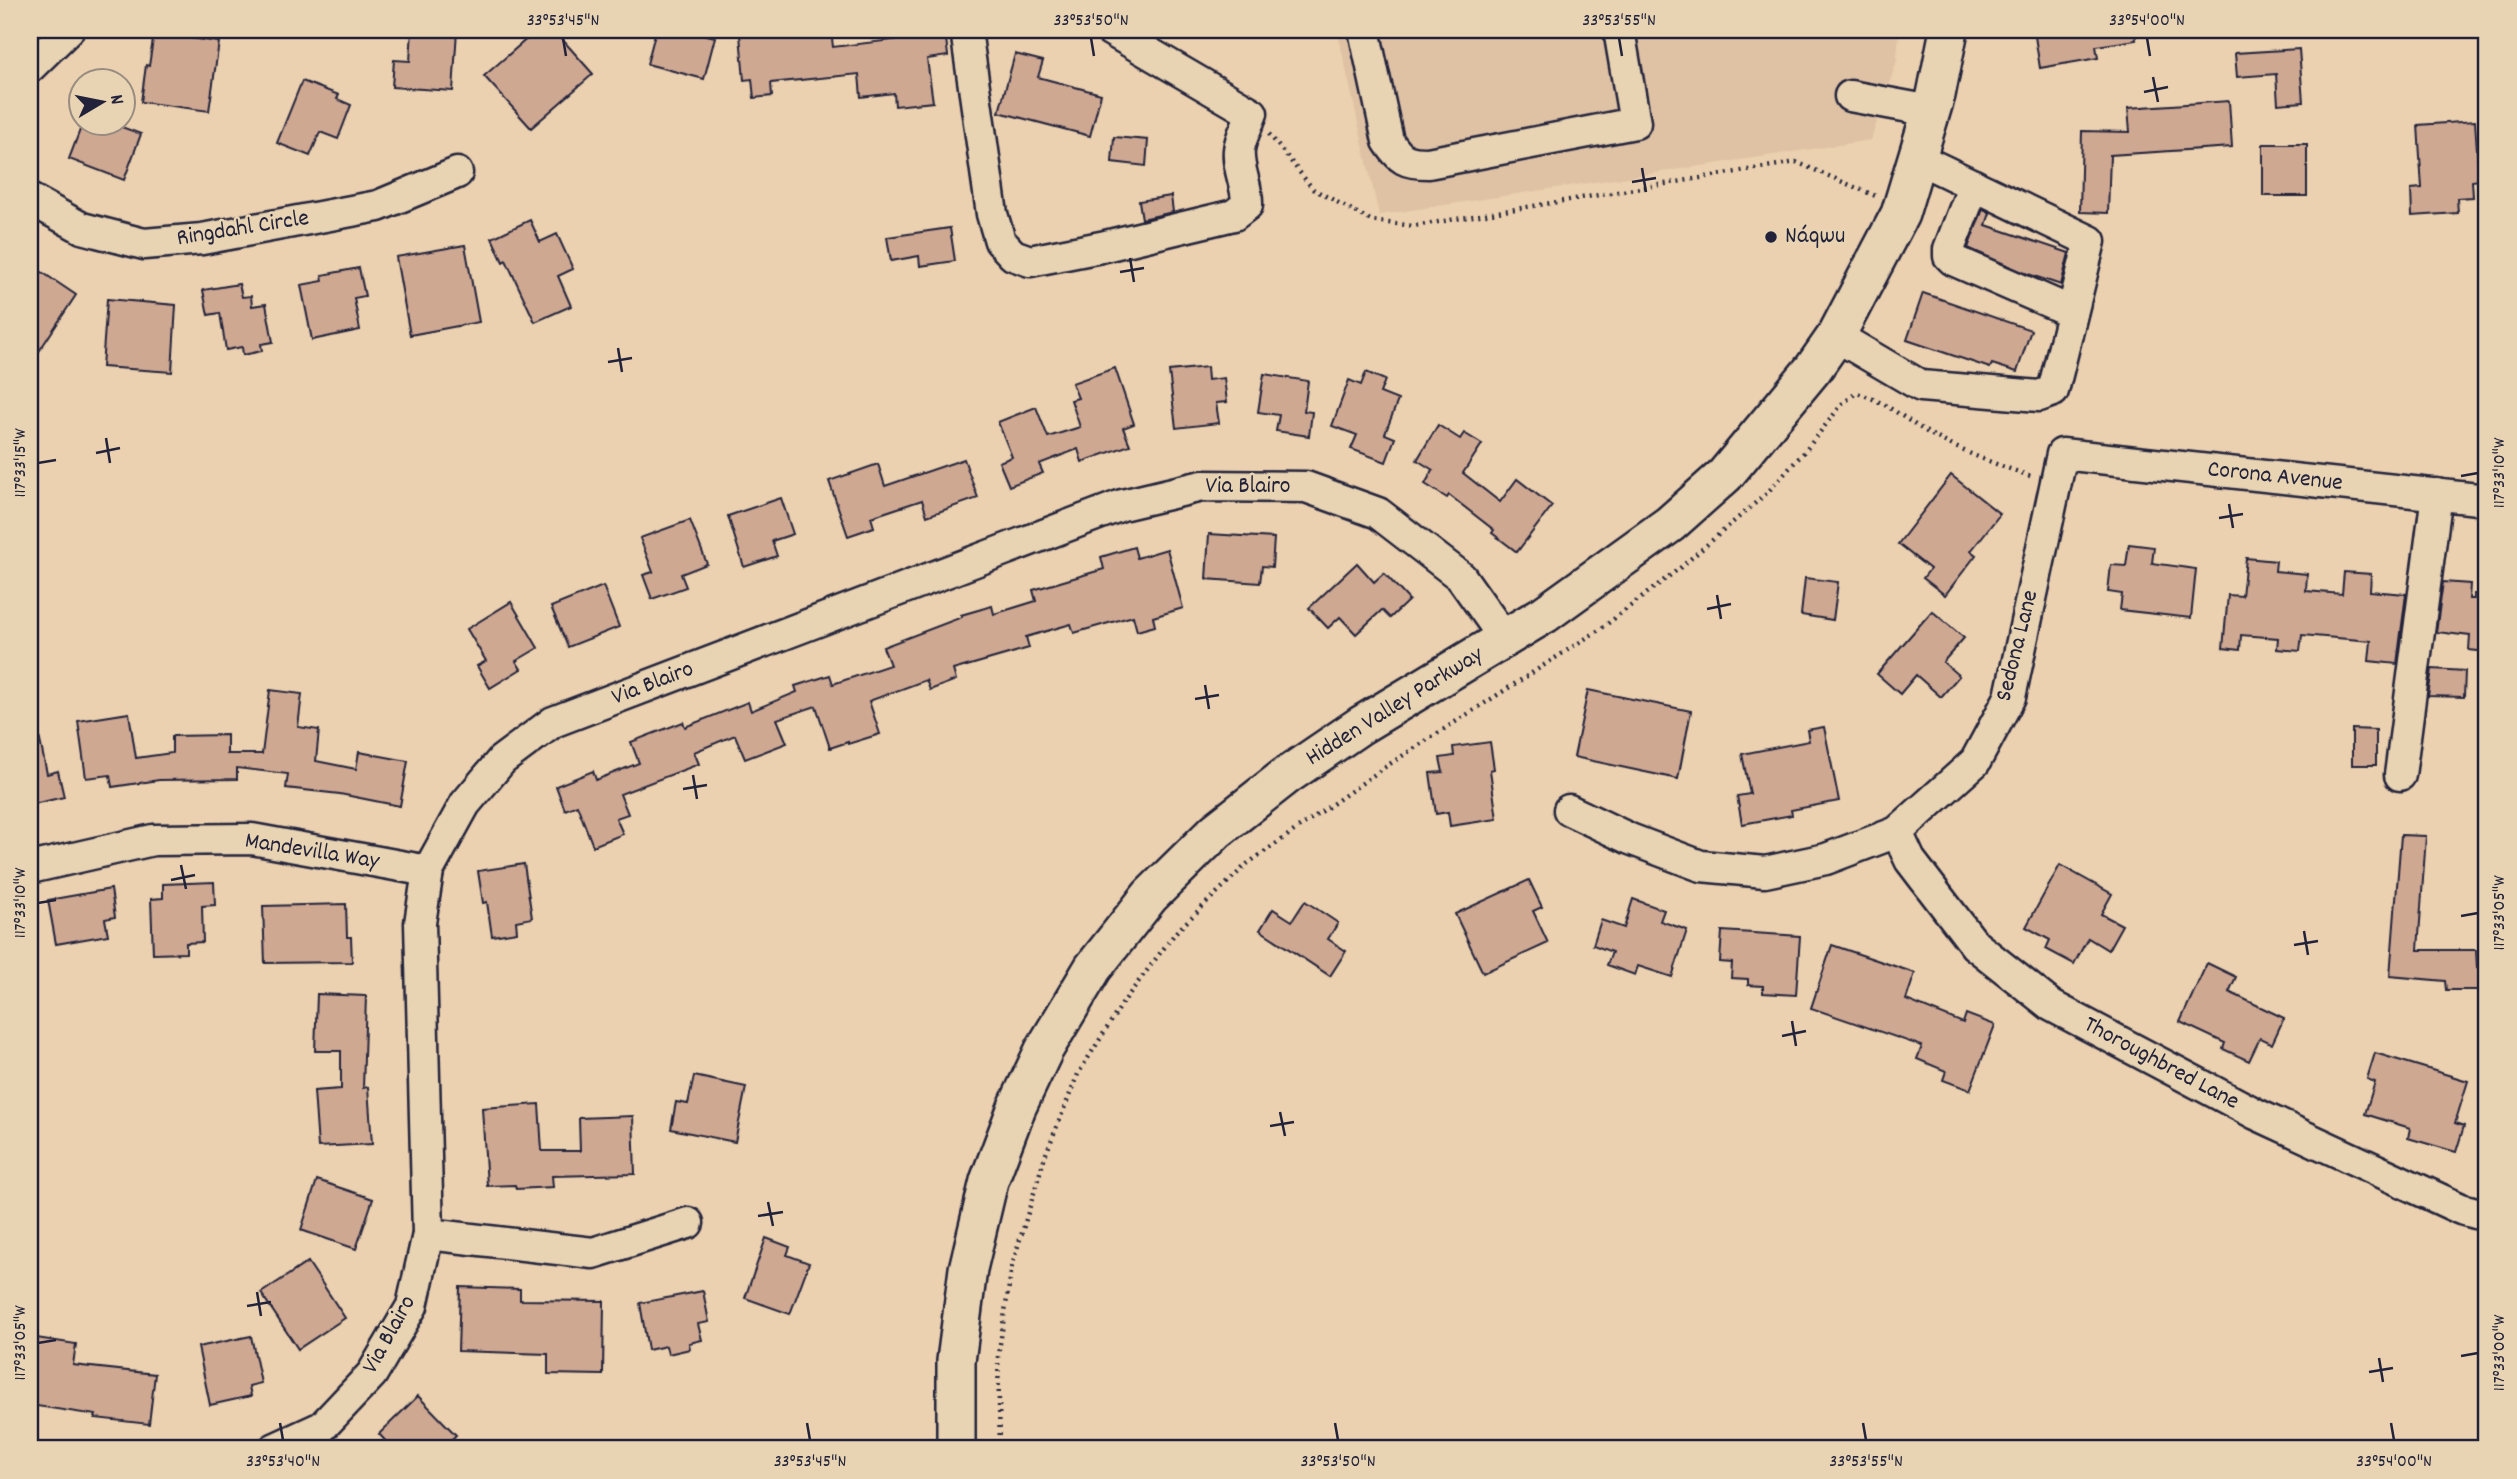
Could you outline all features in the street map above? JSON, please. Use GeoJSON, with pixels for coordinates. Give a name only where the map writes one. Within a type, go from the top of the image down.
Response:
{"type":"FeatureCollection","features":[{"type":"Feature","properties":{"kind":"main road","name":"Hidden Valley Parkway"},"geometry":{"type":"LineString","coordinates":[[956,1449],[956,1360],[968,1269],[989,1181],[1017,1108],[1044,1050],[1093,968],[1150,896],[1216,831],[1286,776],[1361,725],[1545,614],[1660,532],[1725,475],[1813,369],[1836,336],[1900,214],[1931,111],[1949,30]]}},
{"type":"Feature","properties":{"kind":"street"},"geometry":{"type":"LineString","coordinates":[[30,67],[68,30]]}},
{"type":"Feature","properties":{"kind":"street"},"geometry":{"type":"LineString","coordinates":[[966,30],[992,215],[1000,241],[1013,256],[1030,261],[1234,215],[1247,205],[1239,149],[1252,113],[1110,30]]}},
{"type":"Feature","properties":{"kind":"street"},"geometry":{"type":"LineString","coordinates":[[1364,30],[1388,141],[1396,153],[1409,163],[1428,163],[1635,123],[1619,30]]}},
{"type":"Feature","properties":{"kind":"street"},"geometry":{"type":"LineString","coordinates":[[1850,96],[1931,111]]}},
{"type":"Feature","properties":{"kind":"street"},"geometry":{"type":"LineString","coordinates":[[1836,336],[1921,386],[2039,396],[2053,391],[2090,241],[1917,158]]}},
{"type":"Feature","properties":{"kind":"street","name":"Ringdahl Circle"},"geometry":{"type":"LineString","coordinates":[[30,199],[82,228],[144,244],[202,239],[378,206],[457,173]]}},
{"type":"Feature","properties":{"kind":"street"},"geometry":{"type":"LineString","coordinates":[[1974,185],[1949,249],[1949,256],[2073,312]]}},
{"type":"Feature","properties":{"kind":"street","name":"Corona Avenue"},"geometry":{"type":"LineString","coordinates":[[2062,454],[2487,499]]}},
{"type":"Feature","properties":{"kind":"street","name":"Sedona Lane"},"geometry":{"type":"LineString","coordinates":[[1569,810],[1630,839],[1700,866],[1765,872],[1826,859],[1896,832],[1975,762],[2010,697],[2062,454]]}},
{"type":"Feature","properties":{"kind":"street","name":"Via Blairo"},"geometry":{"type":"LineString","coordinates":[[274,1449],[322,1427],[372,1374],[412,1306],[428,1234],[420,923],[428,872],[465,804],[502,760],[553,722],[1122,505],[1202,486],[1306,487],[1378,513],[1461,577],[1505,639]]}},
{"type":"Feature","properties":{"kind":"street"},"geometry":{"type":"LineString","coordinates":[[2400,775],[2437,494]]}},
{"type":"Feature","properties":{"kind":"street","name":"Thoroughbred Lane"},"geometry":{"type":"LineString","coordinates":[[1896,832],[1910,860],[1975,945],[2052,1006],[2256,1114],[2460,1209],[2487,1216]]}},
{"type":"Feature","properties":{"kind":"street","name":"Mandevilla Way"},"geometry":{"type":"LineString","coordinates":[[30,868],[153,840],[253,839],[428,872]]}},
{"type":"Feature","properties":{"kind":"street"},"geometry":{"type":"LineString","coordinates":[[428,1234],[593,1252],[688,1223]]}},
{"type":"Feature","properties":{"kind":"path"},"geometry":{"type":"LineString","coordinates":[[1252,113],[1313,189],[1372,221],[1414,226],[1796,162],[1884,200]]}},
{"type":"Feature","properties":{"kind":"path"},"geometry":{"type":"LineString","coordinates":[[1000,1449],[998,1357],[1012,1266],[1045,1156],[1078,1074],[1124,1001],[1176,932],[1247,864],[1385,766],[1602,628],[1682,567],[1767,493],[1807,450],[1842,404],[1856,393],[1874,398],[1931,435],[1979,459],[2034,478]]}},
{"type":"Feature","properties":{"kind":"shaded area"},"geometry":{"type":"Polygon","coordinates":[[[1337,30],[1899,30],[1897,60],[1871,140],[1379,215],[1337,30]]]}},
{"type":"Feature","properties":{"kind":"building"},"geometry":{"type":"Polygon","coordinates":[[[412,30],[457,30],[453,91],[392,87],[394,60],[410,61],[412,30]]]}},
{"type":"Feature","properties":{"kind":"building"},"geometry":{"type":"Polygon","coordinates":[[[537,30],[554,30],[593,74],[531,128],[484,76],[537,30]]]}},
{"type":"Feature","properties":{"kind":"building"},"geometry":{"type":"Polygon","coordinates":[[[656,30],[677,35],[678,30],[687,30],[715,37],[704,79],[647,64],[656,30]]]}},
{"type":"Feature","properties":{"kind":"building"},"geometry":{"type":"Polygon","coordinates":[[[831,30],[833,47],[910,38],[909,34],[945,30],[948,56],[927,59],[933,102],[895,106],[894,93],[861,97],[859,74],[771,83],[772,96],[754,98],[752,79],[744,80],[740,35],[831,30]]]}},
{"type":"Feature","properties":{"kind":"building"},"geometry":{"type":"Polygon","coordinates":[[[2034,30],[2135,30],[2136,40],[2096,46],[2098,58],[2040,68],[2034,30]]]}},
{"type":"Feature","properties":{"kind":"building"},"geometry":{"type":"Polygon","coordinates":[[[154,33],[219,42],[209,111],[141,102],[154,33]]]}},
{"type":"Feature","properties":{"kind":"building"},"geometry":{"type":"Polygon","coordinates":[[[2299,49],[2303,102],[2278,104],[2276,74],[2237,77],[2235,53],[2299,49]]]}},
{"type":"Feature","properties":{"kind":"building"},"geometry":{"type":"Polygon","coordinates":[[[1015,54],[1043,61],[1038,77],[1101,94],[1090,136],[999,112],[1015,54]]]}},
{"type":"Feature","properties":{"kind":"building"},"geometry":{"type":"Polygon","coordinates":[[[302,81],[339,95],[337,99],[351,105],[338,139],[320,132],[310,156],[277,143],[302,81]]]}},
{"type":"Feature","properties":{"kind":"building"},"geometry":{"type":"Polygon","coordinates":[[[2229,101],[2232,147],[2110,155],[2108,213],[2080,212],[2082,131],[2130,132],[2128,108],[2229,101]]]}},
{"type":"Feature","properties":{"kind":"building"},"geometry":{"type":"Polygon","coordinates":[[[2475,121],[2479,180],[2472,181],[2473,197],[2457,198],[2458,213],[2412,216],[2411,189],[2422,188],[2418,125],[2475,121]]]}},
{"type":"Feature","properties":{"kind":"building"},"geometry":{"type":"Polygon","coordinates":[[[141,134],[124,180],[69,159],[78,136],[141,134]]]}},
{"type":"Feature","properties":{"kind":"building"},"geometry":{"type":"Polygon","coordinates":[[[1114,137],[1148,140],[1146,166],[1112,162],[1114,137]]]}},
{"type":"Feature","properties":{"kind":"building"},"geometry":{"type":"Polygon","coordinates":[[[2263,144],[2307,144],[2307,196],[2263,196],[2263,144]]]}},
{"type":"Feature","properties":{"kind":"building"},"geometry":{"type":"Polygon","coordinates":[[[1171,196],[1173,212],[1142,219],[1139,201],[1171,196]]]}},
{"type":"Feature","properties":{"kind":"building"},"geometry":{"type":"Polygon","coordinates":[[[1983,209],[1990,213],[1986,225],[2069,253],[2061,285],[2025,273],[1968,248],[1983,209]]]}},
{"type":"Feature","properties":{"kind":"building"},"geometry":{"type":"Polygon","coordinates":[[[530,220],[540,242],[557,234],[573,269],[558,276],[571,306],[535,322],[506,260],[503,262],[492,238],[530,220]]]}},
{"type":"Feature","properties":{"kind":"building"},"geometry":{"type":"Polygon","coordinates":[[[950,228],[955,261],[920,266],[919,256],[891,261],[887,237],[950,228]]]}},
{"type":"Feature","properties":{"kind":"building"},"geometry":{"type":"Polygon","coordinates":[[[465,245],[479,322],[410,335],[396,257],[465,245]]]}},
{"type":"Feature","properties":{"kind":"building"},"geometry":{"type":"Polygon","coordinates":[[[30,264],[76,295],[30,365],[30,264]]]}},
{"type":"Feature","properties":{"kind":"building"},"geometry":{"type":"Polygon","coordinates":[[[359,268],[365,296],[354,298],[360,330],[312,340],[301,285],[323,281],[322,275],[359,268]]]}},
{"type":"Feature","properties":{"kind":"building"},"geometry":{"type":"Polygon","coordinates":[[[239,284],[242,297],[251,296],[252,306],[266,304],[273,342],[261,344],[262,351],[243,355],[242,347],[226,350],[220,313],[208,315],[203,290],[239,284]]]}},
{"type":"Feature","properties":{"kind":"building"},"geometry":{"type":"Polygon","coordinates":[[[1923,293],[2031,330],[2017,372],[1992,364],[1990,368],[1907,340],[1923,293]]]}},
{"type":"Feature","properties":{"kind":"building"},"geometry":{"type":"Polygon","coordinates":[[[107,299],[176,305],[172,372],[102,367],[107,299]]]}},
{"type":"Feature","properties":{"kind":"building"},"geometry":{"type":"Polygon","coordinates":[[[1207,367],[1208,380],[1224,378],[1227,402],[1216,403],[1219,423],[1176,428],[1169,371],[1207,367]]]}},
{"type":"Feature","properties":{"kind":"building"},"geometry":{"type":"Polygon","coordinates":[[[1115,368],[1134,424],[1123,428],[1130,445],[1082,462],[1078,449],[1039,464],[1043,473],[1009,486],[999,462],[1012,457],[998,422],[1036,407],[1048,437],[1080,427],[1071,400],[1078,398],[1072,383],[1115,368]]]}},
{"type":"Feature","properties":{"kind":"building"},"geometry":{"type":"Polygon","coordinates":[[[1366,372],[1385,380],[1380,393],[1398,400],[1385,434],[1395,438],[1386,462],[1351,449],[1357,435],[1332,426],[1349,380],[1361,385],[1366,372]]]}},
{"type":"Feature","properties":{"kind":"building"},"geometry":{"type":"Polygon","coordinates":[[[1264,374],[1308,381],[1304,411],[1312,412],[1309,436],[1276,431],[1279,415],[1258,412],[1264,374]]]}},
{"type":"Feature","properties":{"kind":"building"},"geometry":{"type":"Polygon","coordinates":[[[1438,425],[1460,439],[1464,433],[1482,444],[1463,473],[1500,502],[1517,479],[1552,506],[1517,552],[1449,495],[1447,498],[1425,484],[1433,470],[1417,460],[1438,425]]]}},
{"type":"Feature","properties":{"kind":"building"},"geometry":{"type":"Polygon","coordinates":[[[964,459],[978,498],[927,516],[922,500],[871,517],[874,527],[848,536],[829,481],[878,464],[885,486],[964,459]]]}},
{"type":"Feature","properties":{"kind":"building"},"geometry":{"type":"Polygon","coordinates":[[[1951,475],[2000,514],[1971,551],[1976,555],[1945,595],[1923,578],[1930,569],[1898,544],[1951,475]]]}},
{"type":"Feature","properties":{"kind":"building"},"geometry":{"type":"Polygon","coordinates":[[[781,498],[793,534],[772,541],[777,556],[744,567],[728,516],[781,498]]]}},
{"type":"Feature","properties":{"kind":"building"},"geometry":{"type":"Polygon","coordinates":[[[690,520],[707,564],[681,574],[686,587],[652,599],[643,575],[653,572],[640,538],[690,520]]]}},
{"type":"Feature","properties":{"kind":"building"},"geometry":{"type":"Polygon","coordinates":[[[1209,534],[1274,538],[1272,567],[1262,566],[1260,583],[1206,579],[1209,534]]]}},
{"type":"Feature","properties":{"kind":"building"},"geometry":{"type":"Polygon","coordinates":[[[2129,544],[2154,547],[2152,563],[2196,569],[2191,618],[2120,610],[2122,594],[2108,592],[2111,565],[2126,566],[2129,544]]]}},
{"type":"Feature","properties":{"kind":"building"},"geometry":{"type":"Polygon","coordinates":[[[1134,547],[1137,558],[1167,549],[1183,608],[1153,617],[1155,626],[1137,631],[1133,616],[1074,633],[1071,624],[1026,637],[1029,648],[953,670],[956,680],[930,690],[926,680],[869,701],[880,734],[848,744],[830,748],[816,706],[777,719],[787,743],[745,759],[735,735],[694,752],[699,764],[620,794],[628,814],[616,818],[623,834],[593,846],[577,805],[565,810],[556,786],[593,771],[596,780],[639,763],[631,742],[683,722],[685,727],[748,702],[751,711],[797,692],[795,686],[830,675],[833,684],[890,665],[883,647],[962,617],[961,615],[992,606],[994,614],[1036,601],[1033,590],[1104,569],[1101,557],[1134,547]]]}},
{"type":"Feature","properties":{"kind":"building"},"geometry":{"type":"Polygon","coordinates":[[[2246,558],[2276,561],[2275,571],[2307,574],[2306,591],[2342,594],[2344,572],[2371,574],[2370,591],[2406,594],[2397,664],[2369,661],[2371,641],[2302,635],[2300,651],[2277,649],[2278,638],[2241,635],[2240,650],[2223,648],[2228,595],[2242,596],[2246,558]]]}},
{"type":"Feature","properties":{"kind":"building"},"geometry":{"type":"Polygon","coordinates":[[[1357,563],[1374,582],[1384,573],[1409,600],[1390,618],[1382,610],[1356,634],[1340,617],[1328,628],[1309,608],[1357,563]]]}},
{"type":"Feature","properties":{"kind":"building"},"geometry":{"type":"Polygon","coordinates":[[[1805,578],[1838,582],[1833,620],[1801,615],[1805,578]]]}},
{"type":"Feature","properties":{"kind":"building"},"geometry":{"type":"Polygon","coordinates":[[[2443,582],[2470,584],[2469,599],[2474,599],[2474,594],[2487,594],[2487,652],[2469,650],[2470,636],[2436,632],[2443,582]]]}},
{"type":"Feature","properties":{"kind":"building"},"geometry":{"type":"Polygon","coordinates":[[[603,586],[619,627],[568,647],[551,607],[603,586]]]}},
{"type":"Feature","properties":{"kind":"building"},"geometry":{"type":"Polygon","coordinates":[[[511,602],[538,648],[516,661],[521,669],[490,688],[477,666],[486,661],[467,629],[511,602]]]}},
{"type":"Feature","properties":{"kind":"building"},"geometry":{"type":"Polygon","coordinates":[[[1932,611],[1964,638],[1943,662],[1959,676],[1941,697],[1916,675],[1900,694],[1877,674],[1932,611]]]}},
{"type":"Feature","properties":{"kind":"building"},"geometry":{"type":"Polygon","coordinates":[[[2432,669],[2465,671],[2464,697],[2428,696],[2432,669]]]}},
{"type":"Feature","properties":{"kind":"building"},"geometry":{"type":"Polygon","coordinates":[[[270,690],[302,694],[298,727],[319,730],[316,761],[356,769],[359,752],[408,761],[400,806],[340,794],[286,788],[288,774],[237,768],[237,779],[159,780],[112,787],[110,775],[86,778],[78,721],[129,713],[136,758],[172,753],[172,736],[227,735],[227,754],[262,754],[270,690]]]}},
{"type":"Feature","properties":{"kind":"building"},"geometry":{"type":"Polygon","coordinates":[[[1588,690],[1691,711],[1678,779],[1574,757],[1588,690]]]}},
{"type":"Feature","properties":{"kind":"building"},"geometry":{"type":"Polygon","coordinates":[[[1824,727],[1839,801],[1791,810],[1792,815],[1742,824],[1737,796],[1750,794],[1742,754],[1809,741],[1807,730],[1824,727]]]}},
{"type":"Feature","properties":{"kind":"building"},"geometry":{"type":"Polygon","coordinates":[[[2352,729],[2376,730],[2376,765],[2352,765],[2352,729]]]}},
{"type":"Feature","properties":{"kind":"building"},"geometry":{"type":"Polygon","coordinates":[[[38,731],[47,774],[58,771],[64,797],[33,804],[30,792],[30,732],[38,731]]]}},
{"type":"Feature","properties":{"kind":"building"},"geometry":{"type":"Polygon","coordinates":[[[1490,742],[1494,769],[1490,770],[1497,819],[1450,826],[1448,812],[1436,814],[1430,773],[1443,772],[1440,758],[1454,756],[1453,747],[1490,742]]]}},
{"type":"Feature","properties":{"kind":"building"},"geometry":{"type":"Polygon","coordinates":[[[2401,835],[2426,836],[2418,950],[2476,950],[2477,968],[2487,970],[2487,990],[2446,990],[2445,981],[2390,976],[2401,835]]]}},
{"type":"Feature","properties":{"kind":"building"},"geometry":{"type":"Polygon","coordinates":[[[524,864],[532,918],[516,921],[517,932],[492,936],[487,902],[483,903],[478,871],[524,864]]]}},
{"type":"Feature","properties":{"kind":"building"},"geometry":{"type":"Polygon","coordinates":[[[2060,865],[2112,894],[2101,914],[2122,925],[2108,950],[2088,938],[2074,964],[2046,949],[2050,940],[2026,927],[2060,865]]]}},
{"type":"Feature","properties":{"kind":"building"},"geometry":{"type":"Polygon","coordinates":[[[1529,880],[1542,907],[1533,911],[1548,943],[1483,973],[1455,914],[1529,880]]]}},
{"type":"Feature","properties":{"kind":"building"},"geometry":{"type":"Polygon","coordinates":[[[214,882],[215,905],[202,906],[203,942],[186,943],[186,953],[153,954],[151,899],[163,898],[163,884],[214,882]]]}},
{"type":"Feature","properties":{"kind":"building"},"geometry":{"type":"Polygon","coordinates":[[[111,889],[115,917],[105,919],[108,935],[56,944],[48,900],[111,889]]]}},
{"type":"Feature","properties":{"kind":"building"},"geometry":{"type":"Polygon","coordinates":[[[1633,899],[1664,910],[1660,921],[1687,930],[1672,977],[1638,966],[1635,975],[1607,965],[1612,952],[1593,945],[1601,920],[1624,928],[1633,899]]]}},
{"type":"Feature","properties":{"kind":"building"},"geometry":{"type":"Polygon","coordinates":[[[1305,901],[1338,923],[1328,939],[1346,951],[1330,976],[1260,930],[1273,909],[1292,921],[1305,901]]]}},
{"type":"Feature","properties":{"kind":"building"},"geometry":{"type":"Polygon","coordinates":[[[346,904],[347,937],[351,937],[352,962],[265,963],[263,906],[346,904]]]}},
{"type":"Feature","properties":{"kind":"building"},"geometry":{"type":"Polygon","coordinates":[[[1722,931],[1800,936],[1796,995],[1763,993],[1763,986],[1748,985],[1748,979],[1731,978],[1732,963],[1720,962],[1722,931]]]}},
{"type":"Feature","properties":{"kind":"building"},"geometry":{"type":"Polygon","coordinates":[[[1832,945],[1915,973],[1906,1000],[1963,1023],[1966,1014],[1995,1025],[1970,1090],[1943,1080],[1946,1071],[1917,1059],[1922,1046],[1811,1008],[1832,945]]]}},
{"type":"Feature","properties":{"kind":"building"},"geometry":{"type":"Polygon","coordinates":[[[2207,963],[2236,977],[2229,992],[2284,1018],[2272,1044],[2260,1038],[2249,1061],[2223,1049],[2225,1043],[2180,1022],[2207,963]]]}},
{"type":"Feature","properties":{"kind":"building"},"geometry":{"type":"Polygon","coordinates":[[[317,994],[366,996],[363,1088],[368,1087],[372,1144],[318,1147],[314,1091],[341,1089],[341,1051],[315,1051],[317,994]]]}},
{"type":"Feature","properties":{"kind":"building"},"geometry":{"type":"Polygon","coordinates":[[[2375,1053],[2468,1081],[2455,1123],[2464,1126],[2456,1152],[2408,1138],[2410,1128],[2365,1114],[2375,1082],[2367,1079],[2375,1053]]]}},
{"type":"Feature","properties":{"kind":"building"},"geometry":{"type":"Polygon","coordinates":[[[694,1076],[746,1087],[735,1142],[671,1129],[676,1102],[688,1104],[694,1076]]]}},
{"type":"Feature","properties":{"kind":"building"},"geometry":{"type":"Polygon","coordinates":[[[539,1104],[542,1151],[580,1151],[579,1118],[633,1116],[635,1174],[552,1176],[553,1187],[516,1189],[515,1185],[487,1186],[482,1108],[539,1104]]]}},
{"type":"Feature","properties":{"kind":"building"},"geometry":{"type":"Polygon","coordinates":[[[317,1180],[373,1199],[356,1249],[301,1230],[317,1180]]]}},
{"type":"Feature","properties":{"kind":"building"},"geometry":{"type":"Polygon","coordinates":[[[766,1238],[790,1247],[787,1255],[809,1263],[790,1314],[745,1298],[766,1238]]]}},
{"type":"Feature","properties":{"kind":"building"},"geometry":{"type":"Polygon","coordinates":[[[308,1262],[345,1318],[298,1349],[261,1293],[308,1262]]]}},
{"type":"Feature","properties":{"kind":"building"},"geometry":{"type":"Polygon","coordinates":[[[460,1287],[520,1289],[520,1300],[604,1301],[603,1375],[548,1374],[548,1354],[458,1351],[460,1287]]]}},
{"type":"Feature","properties":{"kind":"building"},"geometry":{"type":"Polygon","coordinates":[[[703,1291],[709,1322],[698,1324],[702,1340],[689,1343],[690,1349],[668,1354],[666,1346],[648,1350],[640,1303],[703,1291]]]}},
{"type":"Feature","properties":{"kind":"building"},"geometry":{"type":"Polygon","coordinates":[[[251,1336],[261,1383],[249,1386],[251,1396],[210,1405],[198,1347],[251,1336]]]}},
{"type":"Feature","properties":{"kind":"building"},"geometry":{"type":"Polygon","coordinates":[[[30,1337],[76,1344],[73,1365],[155,1374],[149,1424],[95,1418],[96,1415],[30,1405],[30,1337]]]}},
{"type":"Feature","properties":{"kind":"building"},"geometry":{"type":"Polygon","coordinates":[[[418,1396],[456,1435],[442,1449],[393,1449],[379,1434],[418,1396]]]}},
{"type":"Feature","properties":{"kind":"place","name":"Náqwu"},"geometry":{"type":"Point","coordinates":[1771,237]}}]}
